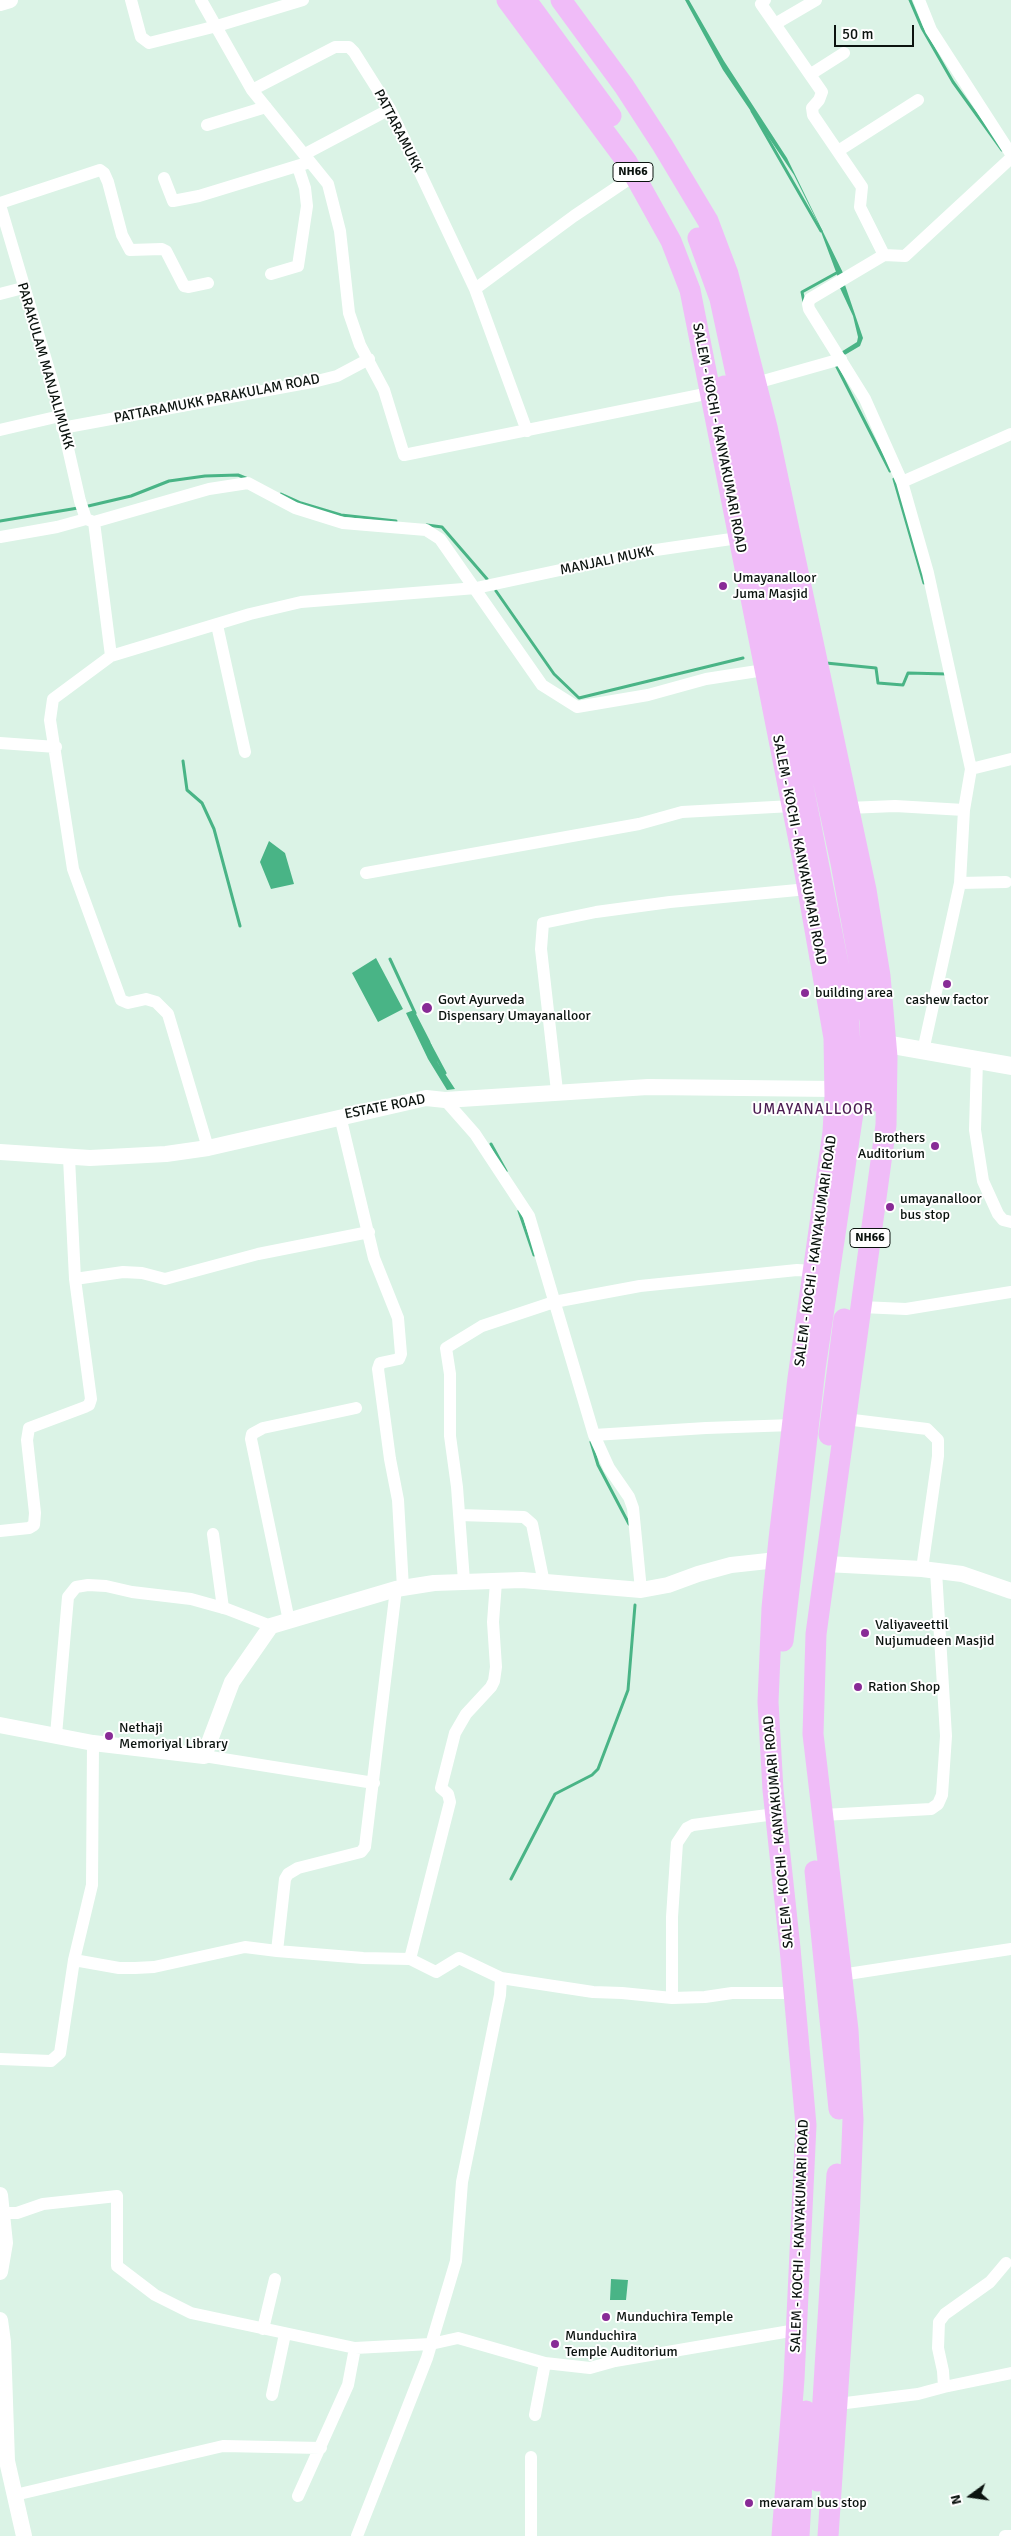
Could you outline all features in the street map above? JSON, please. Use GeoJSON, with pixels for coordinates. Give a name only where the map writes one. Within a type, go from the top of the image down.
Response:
{"type":"FeatureCollection","features":[{"type":"Feature","properties":{"kind":"highway","name":"SALEM - KOCHI - KANYAKUMARI ROAD"},"geometry":{"type":"LineString","coordinates":[[507,0],[635,175],[671,241],[690,290],[808,889],[834,1038],[835,1089],[833,1132],[793,1425],[777,1560],[772,1608],[768,1702],[775,1814],[806,2125],[796,2330],[782,2536]]}},
{"type":"Feature","properties":{"kind":"highway"},"geometry":{"type":"LineString","coordinates":[[526,0],[606,110],[643,165],[674,218],[704,301],[722,376],[848,1014],[854,1106],[815,1369],[781,1659],[784,1764],[820,2125],[799,2536]]}},
{"type":"Feature","properties":{"kind":"highway"},"geometry":{"type":"LineString","coordinates":[[545,0],[659,161],[686,206],[720,299],[839,853],[870,1021],[873,1105],[836,1377],[801,1658],[804,1760],[840,2119],[815,2536]]}},
{"type":"Feature","properties":{"kind":"highway","name":"NH66"},"geometry":{"type":"LineString","coordinates":[[561,0],[624,86],[664,146],[708,221],[728,274],[756,383],[848,808],[869,909],[880,976],[886,1044],[886,1125],[816,1634],[813,1734],[841,1975],[853,2119],[838,2404],[828,2536]]}},
{"type":"Feature","properties":{"kind":"main road"},"geometry":{"type":"LineString","coordinates":[[886,1044],[1011,1066]]}},
{"type":"Feature","properties":{"kind":"street"},"geometry":{"type":"LineString","coordinates":[[0,3],[10,0]]}},
{"type":"Feature","properties":{"kind":"street"},"geometry":{"type":"LineString","coordinates":[[130,0],[141,37],[149,43],[217,26],[303,0]]}},
{"type":"Feature","properties":{"kind":"street"},"geometry":{"type":"LineString","coordinates":[[201,0],[252,90],[304,161],[328,184],[340,231],[349,313],[360,345],[384,390],[404,455],[710,393]]}},
{"type":"Feature","properties":{"kind":"street"},"geometry":{"type":"LineString","coordinates":[[775,24],[816,0]]}},
{"type":"Feature","properties":{"kind":"street"},"geometry":{"type":"LineString","coordinates":[[919,0],[931,30],[1011,154]]}},
{"type":"Feature","properties":{"kind":"street"},"geometry":{"type":"LineString","coordinates":[[761,1],[822,92],[819,100],[812,108],[813,116],[862,188],[860,207],[884,255]]}},
{"type":"Feature","properties":{"kind":"street","name":"PATTARAMUKK"},"geometry":{"type":"LineString","coordinates":[[252,90],[342,45],[349,46],[354,52],[390,108],[475,289],[527,431]]}},
{"type":"Feature","properties":{"kind":"street"},"geometry":{"type":"LineString","coordinates":[[811,74],[844,53]]}},
{"type":"Feature","properties":{"kind":"street"},"geometry":{"type":"LineString","coordinates":[[838,152],[918,100]]}},
{"type":"Feature","properties":{"kind":"street"},"geometry":{"type":"LineString","coordinates":[[207,125],[266,107]]}},
{"type":"Feature","properties":{"kind":"street"},"geometry":{"type":"LineString","coordinates":[[164,178],[173,201],[199,196],[304,161],[390,108]]}},
{"type":"Feature","properties":{"kind":"street"},"geometry":{"type":"LineString","coordinates":[[923,1052],[960,883],[964,810],[971,769],[928,573],[902,482],[865,399],[809,309],[808,304],[810,299],[884,255],[905,256],[1011,158]]}},
{"type":"Feature","properties":{"kind":"street"},"geometry":{"type":"LineString","coordinates":[[271,274],[298,266],[307,206],[304,161]]}},
{"type":"Feature","properties":{"kind":"street"},"geometry":{"type":"LineString","coordinates":[[0,206],[100,170],[104,173],[108,182],[122,234],[130,250],[162,249],[166,251],[184,286],[189,287],[208,283]]}},
{"type":"Feature","properties":{"kind":"street"},"geometry":{"type":"LineString","coordinates":[[475,289],[574,216],[635,175]]}},
{"type":"Feature","properties":{"kind":"street","name":"PARAKULAM MANJALIMUKK"},"geometry":{"type":"LineString","coordinates":[[0,206],[54,387],[80,501],[88,518],[111,656]]}},
{"type":"Feature","properties":{"kind":"street"},"geometry":{"type":"LineString","coordinates":[[0,294],[23,288]]}},
{"type":"Feature","properties":{"kind":"street","name":"PATTARAMUKK PARAKULAM ROAD"},"geometry":{"type":"LineString","coordinates":[[0,430],[318,381],[337,376],[369,359]]}},
{"type":"Feature","properties":{"kind":"street"},"geometry":{"type":"LineString","coordinates":[[756,383],[841,359]]}},
{"type":"Feature","properties":{"kind":"street"},"geometry":{"type":"LineString","coordinates":[[902,482],[1011,434]]}},
{"type":"Feature","properties":{"kind":"street"},"geometry":{"type":"LineString","coordinates":[[0,537],[57,527],[209,489],[248,483],[295,508],[343,524],[426,530],[440,539],[542,685],[577,707],[648,695],[706,679],[764,670]]}},
{"type":"Feature","properties":{"kind":"street","name":"MANJALI MUKK"},"geometry":{"type":"LineString","coordinates":[[111,656],[301,602],[476,588],[649,551],[738,538]]}},
{"type":"Feature","properties":{"kind":"street"},"geometry":{"type":"LineString","coordinates":[[218,625],[245,752]]}},
{"type":"Feature","properties":{"kind":"street"},"geometry":{"type":"LineString","coordinates":[[111,656],[53,699],[50,720],[56,747],[73,868],[121,1000],[128,1003],[146,999],[156,1002],[168,1014],[208,1148]]}},
{"type":"Feature","properties":{"kind":"street"},"geometry":{"type":"LineString","coordinates":[[0,743],[56,747]]}},
{"type":"Feature","properties":{"kind":"street"},"geometry":{"type":"LineString","coordinates":[[971,769],[1011,759]]}},
{"type":"Feature","properties":{"kind":"street"},"geometry":{"type":"LineString","coordinates":[[366,873],[638,824],[682,812],[792,806]]}},
{"type":"Feature","properties":{"kind":"street"},"geometry":{"type":"LineString","coordinates":[[848,808],[895,806],[964,810]]}},
{"type":"Feature","properties":{"kind":"street"},"geometry":{"type":"LineString","coordinates":[[960,883],[1006,882]]}},
{"type":"Feature","properties":{"kind":"street"},"geometry":{"type":"LineString","coordinates":[[556,1091],[540,949],[544,924],[596,912],[670,902],[808,889]]}},
{"type":"Feature","properties":{"kind":"street"},"geometry":{"type":"LineString","coordinates":[[976,1060],[975,1130],[983,1181],[998,1214],[1003,1220],[1011,1222]]}},
{"type":"Feature","properties":{"kind":"street","name":"ESTATE ROAD"},"geometry":{"type":"LineString","coordinates":[[0,1152],[69,1158],[126,1158],[208,1148],[340,1116],[426,1098],[445,1100],[556,1091],[648,1087],[835,1089]]}},
{"type":"Feature","properties":{"kind":"street"},"geometry":{"type":"LineString","coordinates":[[445,1100],[475,1134],[529,1216],[594,1436],[609,1468],[629,1497],[633,1508],[640,1590]]}},
{"type":"Feature","properties":{"kind":"street"},"geometry":{"type":"LineString","coordinates":[[277,1951],[285,1880],[288,1874],[298,1868],[361,1852],[368,1840],[400,1589],[398,1500],[390,1459],[378,1369],[380,1363],[399,1359],[402,1348],[398,1318],[374,1258],[340,1116]]}},
{"type":"Feature","properties":{"kind":"street"},"geometry":{"type":"LineString","coordinates":[[0,1531],[29,1528],[34,1525],[36,1512],[27,1440],[29,1428],[89,1405],[91,1399],[75,1279],[69,1158]]}},
{"type":"Feature","properties":{"kind":"street"},"geometry":{"type":"LineString","coordinates":[[75,1279],[123,1272],[142,1273],[164,1279],[258,1254],[369,1232]]}},
{"type":"Feature","properties":{"kind":"street"},"geometry":{"type":"LineString","coordinates":[[464,1581],[450,1436],[450,1374],[446,1348],[482,1326],[554,1302],[640,1286],[797,1270],[814,1271]]}},
{"type":"Feature","properties":{"kind":"street"},"geometry":{"type":"LineString","coordinates":[[861,1307],[906,1309],[1011,1292]]}},
{"type":"Feature","properties":{"kind":"street"},"geometry":{"type":"LineString","coordinates":[[289,1621],[251,1440],[252,1434],[262,1428],[356,1408]]}},
{"type":"Feature","properties":{"kind":"street"},"geometry":{"type":"LineString","coordinates":[[822,1815],[931,1808],[938,1804],[942,1796],[946,1736],[929,1570],[938,1440],[927,1428],[845,1419]]}},
{"type":"Feature","properties":{"kind":"street"},"geometry":{"type":"LineString","coordinates":[[594,1436],[706,1428],[793,1425]]}},
{"type":"Feature","properties":{"kind":"street"},"geometry":{"type":"LineString","coordinates":[[458,1515],[524,1517],[532,1524],[544,1583]]}},
{"type":"Feature","properties":{"kind":"street"},"geometry":{"type":"LineString","coordinates":[[213,1534],[223,1608]]}},
{"type":"Feature","properties":{"kind":"street"},"geometry":{"type":"LineString","coordinates":[[56,1735],[68,1597],[76,1587],[88,1585],[106,1586],[132,1592],[192,1599],[223,1608],[271,1626],[400,1589],[464,1581],[496,1582],[522,1580],[640,1590],[668,1585],[731,1565],[777,1560]]}},
{"type":"Feature","properties":{"kind":"street"},"geometry":{"type":"LineString","coordinates":[[826,1564],[929,1570],[962,1574],[1011,1591]]}},
{"type":"Feature","properties":{"kind":"street"},"geometry":{"type":"LineString","coordinates":[[410,1959],[450,1802],[448,1794],[441,1788],[455,1733],[466,1714],[491,1687],[494,1681],[496,1667],[493,1622],[496,1582]]}},
{"type":"Feature","properties":{"kind":"street"},"geometry":{"type":"LineString","coordinates":[[204,1756],[232,1682],[271,1626]]}},
{"type":"Feature","properties":{"kind":"street"},"geometry":{"type":"LineString","coordinates":[[0,1725],[94,1743],[204,1756],[374,1783]]}},
{"type":"Feature","properties":{"kind":"street"},"geometry":{"type":"LineString","coordinates":[[0,2059],[51,2061],[60,2054],[74,1960],[92,1885],[94,1743]]}},
{"type":"Feature","properties":{"kind":"street"},"geometry":{"type":"LineString","coordinates":[[672,1998],[672,1917],[677,1843],[687,1828],[693,1825],[775,1814]]}},
{"type":"Feature","properties":{"kind":"street"},"geometry":{"type":"LineString","coordinates":[[74,1960],[118,1968],[135,1968],[154,1966],[245,1947],[362,1958],[410,1959],[436,1972],[459,1958],[501,1978],[593,1992],[622,1992],[672,1998],[705,1997],[732,1993],[794,1993]]}},
{"type":"Feature","properties":{"kind":"street"},"geometry":{"type":"LineString","coordinates":[[841,1975],[1011,1949]]}},
{"type":"Feature","properties":{"kind":"street"},"geometry":{"type":"LineString","coordinates":[[357,2536],[430,2344],[456,2261],[462,2182],[500,1995],[501,1978]]}},
{"type":"Feature","properties":{"kind":"street"},"geometry":{"type":"LineString","coordinates":[[0,2195],[6,2243],[0,2272]]}},
{"type":"Feature","properties":{"kind":"street"},"geometry":{"type":"LineString","coordinates":[[2,2221],[17,2213],[43,2204],[117,2196],[117,2266],[155,2295],[191,2313],[355,2348],[430,2344],[458,2338],[545,2363],[590,2368],[615,2361],[796,2330]]}},
{"type":"Feature","properties":{"kind":"street"},"geometry":{"type":"LineString","coordinates":[[944,2387],[938,2348],[939,2322],[945,2314],[990,2282],[1006,2263]]}},
{"type":"Feature","properties":{"kind":"street"},"geometry":{"type":"LineString","coordinates":[[263,2329],[274,2280]]}},
{"type":"Feature","properties":{"kind":"street"},"geometry":{"type":"LineString","coordinates":[[0,2320],[3,2342],[7,2461],[24,2536]]}},
{"type":"Feature","properties":{"kind":"street"},"geometry":{"type":"LineString","coordinates":[[272,2395],[285,2334]]}},
{"type":"Feature","properties":{"kind":"street"},"geometry":{"type":"LineString","coordinates":[[298,2496],[348,2385],[355,2348]]}},
{"type":"Feature","properties":{"kind":"street"},"geometry":{"type":"LineString","coordinates":[[535,2415],[545,2363]]}},
{"type":"Feature","properties":{"kind":"street"},"geometry":{"type":"LineString","coordinates":[[838,2404],[918,2394],[1011,2373]]}},
{"type":"Feature","properties":{"kind":"street"},"geometry":{"type":"LineString","coordinates":[[15,2495],[223,2446],[321,2448]]}},
{"type":"Feature","properties":{"kind":"street"},"geometry":{"type":"LineString","coordinates":[[531,2458],[531,2536]]}},
{"type":"Feature","properties":{"kind":"street"},"geometry":{"type":"LineString","coordinates":[[1005,2536],[1011,2536]]}},
{"type":"Feature","properties":{"kind":"shaded area"},"geometry":{"type":"Polygon","coordinates":[[[685,0],[689,0],[724,61],[787,158],[845,277],[839,280],[817,221],[794,175],[723,70],[685,0]]]}},
{"type":"Feature","properties":{"kind":"shaded area"},"geometry":{"type":"Polygon","coordinates":[[[845,285],[863,338],[860,346],[843,356],[841,352],[857,342],[858,337],[853,316],[840,288],[845,285]]]}},
{"type":"Feature","properties":{"kind":"shaded area"},"geometry":{"type":"Polygon","coordinates":[[[269,841],[285,853],[294,884],[271,889],[260,862],[269,841]]]}},
{"type":"Feature","properties":{"kind":"shaded area"},"geometry":{"type":"Polygon","coordinates":[[[376,958],[403,1009],[378,1022],[352,973],[376,958]]]}},
{"type":"Feature","properties":{"kind":"shaded area"},"geometry":{"type":"Polygon","coordinates":[[[414,1010],[430,1041],[438,1063],[455,1089],[447,1090],[428,1059],[406,1013],[414,1010]]]}},
{"type":"Feature","properties":{"kind":"shaded area"},"geometry":{"type":"Polygon","coordinates":[[[611,2279],[628,2280],[626,2300],[610,2300],[611,2279]]]}},
{"type":"Feature","properties":{"kind":"waterway"},"geometry":{"type":"LineString","coordinates":[[910,0],[922,28],[953,82],[1002,150]]}},
{"type":"Feature","properties":{"kind":"waterway"},"geometry":{"type":"LineString","coordinates":[[752,111],[821,231]]}},
{"type":"Feature","properties":{"kind":"waterway"},"geometry":{"type":"LineString","coordinates":[[804,302],[802,292],[840,271]]}},
{"type":"Feature","properties":{"kind":"waterway"},"geometry":{"type":"LineString","coordinates":[[836,365],[890,471]]}},
{"type":"Feature","properties":{"kind":"waterway"},"geometry":{"type":"LineString","coordinates":[[84,507],[131,496],[169,481],[205,476],[238,475],[248,479]]}},
{"type":"Feature","properties":{"kind":"waterway"},"geometry":{"type":"LineString","coordinates":[[894,479],[924,583]]}},
{"type":"Feature","properties":{"kind":"waterway"},"geometry":{"type":"LineString","coordinates":[[281,494],[301,503],[341,515],[396,521]]}},
{"type":"Feature","properties":{"kind":"waterway"},"geometry":{"type":"LineString","coordinates":[[0,521],[78,508]]}},
{"type":"Feature","properties":{"kind":"waterway"},"geometry":{"type":"LineString","coordinates":[[427,525],[442,527],[487,579]]}},
{"type":"Feature","properties":{"kind":"waterway"},"geometry":{"type":"LineString","coordinates":[[496,591],[554,674],[579,698],[743,658]]}},
{"type":"Feature","properties":{"kind":"waterway"},"geometry":{"type":"LineString","coordinates":[[826,663],[876,668],[878,683],[903,685],[908,673],[947,674]]}},
{"type":"Feature","properties":{"kind":"waterway"},"geometry":{"type":"LineString","coordinates":[[183,761],[187,790],[202,803],[214,829],[240,926]]}},
{"type":"Feature","properties":{"kind":"waterway"},"geometry":{"type":"LineString","coordinates":[[390,959],[415,1013]]}},
{"type":"Feature","properties":{"kind":"waterway"},"geometry":{"type":"LineString","coordinates":[[430,1045],[445,1073]]}},
{"type":"Feature","properties":{"kind":"waterway"},"geometry":{"type":"LineString","coordinates":[[491,1144],[506,1171]]}},
{"type":"Feature","properties":{"kind":"waterway"},"geometry":{"type":"LineString","coordinates":[[519,1211],[534,1255]]}},
{"type":"Feature","properties":{"kind":"waterway"},"geometry":{"type":"LineString","coordinates":[[591,1442],[598,1465],[629,1524]]}},
{"type":"Feature","properties":{"kind":"waterway"},"geometry":{"type":"LineString","coordinates":[[511,1879],[555,1794],[592,1775],[598,1769],[628,1690],[635,1605]]}},
{"type":"Feature","properties":{"kind":"place","name":"Umayanalloor Juma Masjid"},"geometry":{"type":"Point","coordinates":[723,586]}},
{"type":"Feature","properties":{"kind":"place","name":"cashew factor"},"geometry":{"type":"Point","coordinates":[947,984]}},
{"type":"Feature","properties":{"kind":"place","name":"building area"},"geometry":{"type":"Point","coordinates":[805,993]}},
{"type":"Feature","properties":{"kind":"place","name":"Govt Ayurveda Dispensary Umayanalloor"},"geometry":{"type":"Point","coordinates":[427,1008]}},
{"type":"Feature","properties":{"kind":"place","name":"Brothers Auditorium"},"geometry":{"type":"Point","coordinates":[935,1146]}},
{"type":"Feature","properties":{"kind":"place","name":"umayanalloor bus stop"},"geometry":{"type":"Point","coordinates":[890,1207]}},
{"type":"Feature","properties":{"kind":"place","name":"Valiyaveettil Nujumudeen Masjid"},"geometry":{"type":"Point","coordinates":[865,1633]}},
{"type":"Feature","properties":{"kind":"place","name":"Ration Shop"},"geometry":{"type":"Point","coordinates":[858,1687]}},
{"type":"Feature","properties":{"kind":"place","name":"Nethaji Memoriyal Library"},"geometry":{"type":"Point","coordinates":[109,1736]}},
{"type":"Feature","properties":{"kind":"place","name":"Munduchira Temple"},"geometry":{"type":"Point","coordinates":[606,2317]}},
{"type":"Feature","properties":{"kind":"place","name":"Munduchira Temple Auditorium"},"geometry":{"type":"Point","coordinates":[555,2344]}},
{"type":"Feature","properties":{"kind":"place","name":"mevaram bus stop"},"geometry":{"type":"Point","coordinates":[749,2503]}},
{"type":"Feature","properties":{"kind":"district","name":"UMAYANALLOOR"},"geometry":{"type":"Point","coordinates":[813,1110]}}]}
